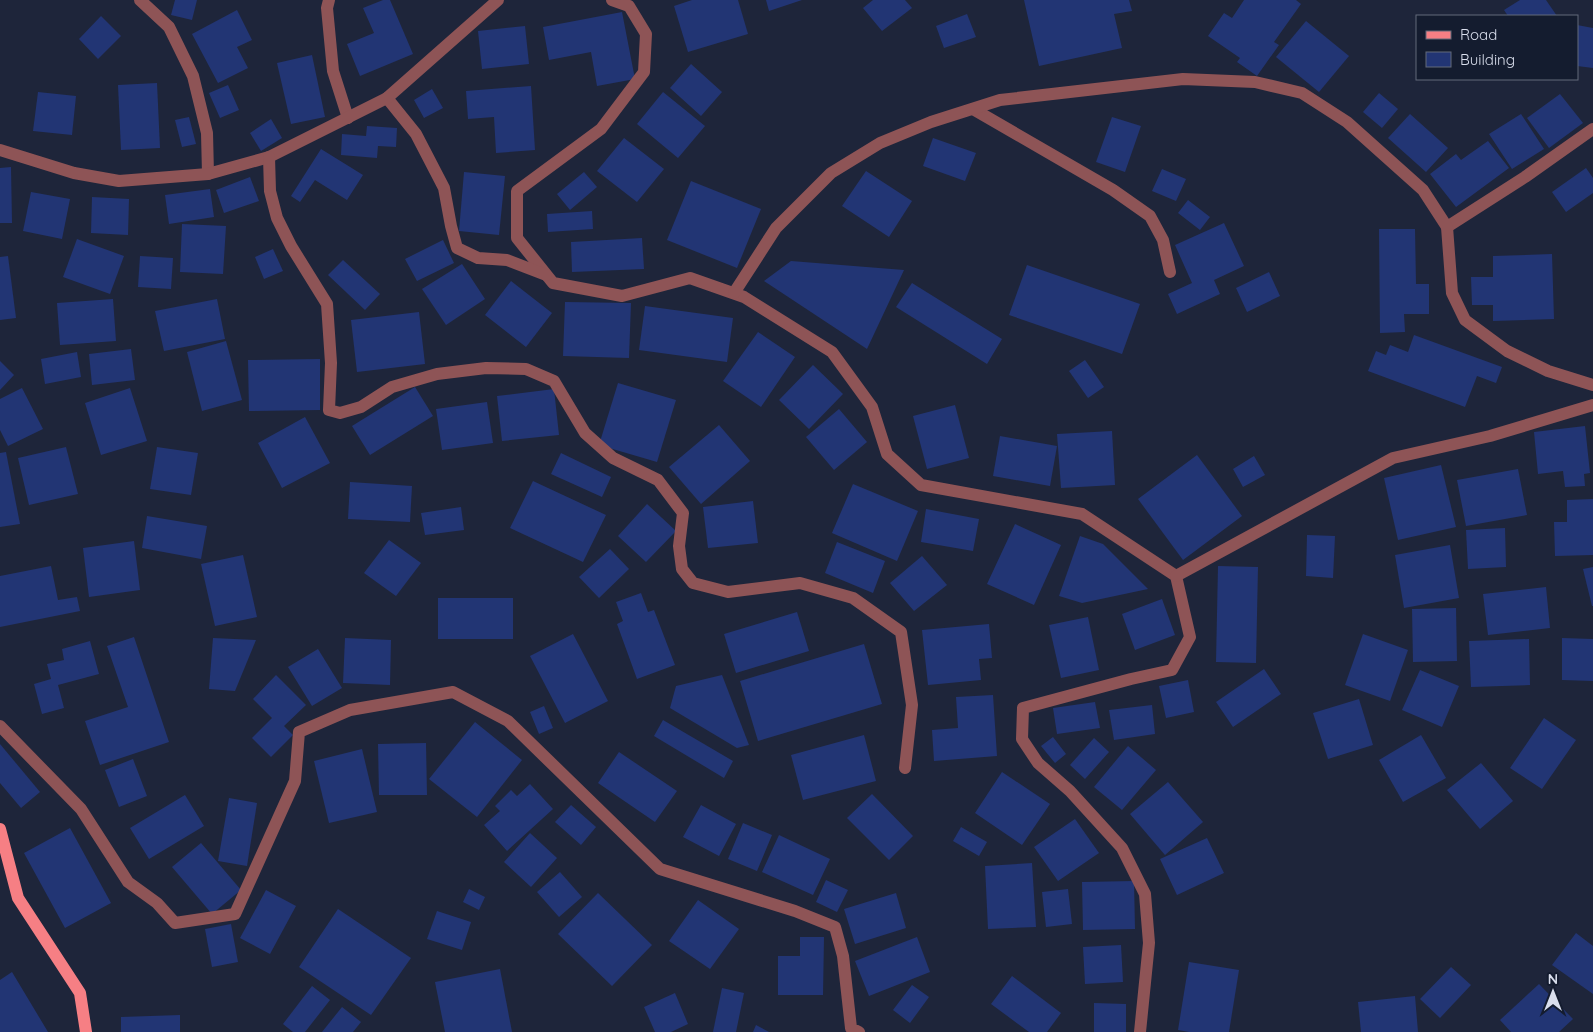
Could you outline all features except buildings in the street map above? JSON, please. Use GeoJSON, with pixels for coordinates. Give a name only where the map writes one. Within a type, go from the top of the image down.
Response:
{"type":"FeatureCollection","features":[{"type":"Feature","properties":{"kind":"main road"},"geometry":{"type":"LineString","coordinates":[[0,829],[18,898],[80,993],[86,1032]]}},
{"type":"Feature","properties":{"kind":"street"},"geometry":{"type":"LineString","coordinates":[[140,0],[169,27],[193,76],[207,133],[208,174]]}},
{"type":"Feature","properties":{"kind":"street"},"geometry":{"type":"LineString","coordinates":[[329,0],[327,8],[333,71],[348,118]]}},
{"type":"Feature","properties":{"kind":"street"},"geometry":{"type":"LineString","coordinates":[[0,150],[74,173],[119,181],[208,174],[269,158],[387,98],[498,0]]}},
{"type":"Feature","properties":{"kind":"street"},"geometry":{"type":"LineString","coordinates":[[612,0],[630,6],[646,34],[644,72],[601,129],[517,190],[517,238],[553,283],[622,296],[690,278],[744,297],[832,352],[872,407],[887,454],[921,485],[1082,514],[1176,576],[1190,637],[1172,670],[1023,708],[1022,739],[1027,747],[1038,763],[1070,791],[1122,848],[1145,894],[1149,943],[1140,1032]]}},
{"type":"Feature","properties":{"kind":"street"},"geometry":{"type":"LineString","coordinates":[[734,293],[776,228],[831,173],[880,143],[931,122],[1000,100],[1183,79],[1255,82],[1302,93],[1347,122],[1423,190],[1447,226],[1452,293],[1465,320],[1507,351],[1548,371],[1593,385]]}},
{"type":"Feature","properties":{"kind":"street"},"geometry":{"type":"LineString","coordinates":[[387,98],[416,134],[444,188],[457,248],[478,258],[507,260],[547,275]]}},
{"type":"Feature","properties":{"kind":"street"},"geometry":{"type":"LineString","coordinates":[[973,109],[1113,190],[1150,216],[1163,240],[1170,272]]}},
{"type":"Feature","properties":{"kind":"street"},"geometry":{"type":"LineString","coordinates":[[1447,226],[1524,177],[1593,129]]}},
{"type":"Feature","properties":{"kind":"street"},"geometry":{"type":"LineString","coordinates":[[269,158],[270,192],[277,218],[291,246],[327,304],[331,363],[329,410],[340,413],[361,407],[392,387],[437,374],[486,368],[526,369],[554,381],[585,433],[613,458],[658,480],[683,513],[679,546],[682,569],[693,583],[728,592],[800,583],[854,598],[901,632],[912,705],[905,768]]}},
{"type":"Feature","properties":{"kind":"street"},"geometry":{"type":"LineString","coordinates":[[1176,576],[1393,458],[1490,436],[1593,406]]}},
{"type":"Feature","properties":{"kind":"street"},"geometry":{"type":"LineString","coordinates":[[0,726],[81,809],[128,882],[157,903],[175,923],[235,914],[295,780],[298,732],[350,710],[453,692],[508,721],[660,869],[795,911],[835,926],[843,956],[851,1028],[859,1032]]}}]}
